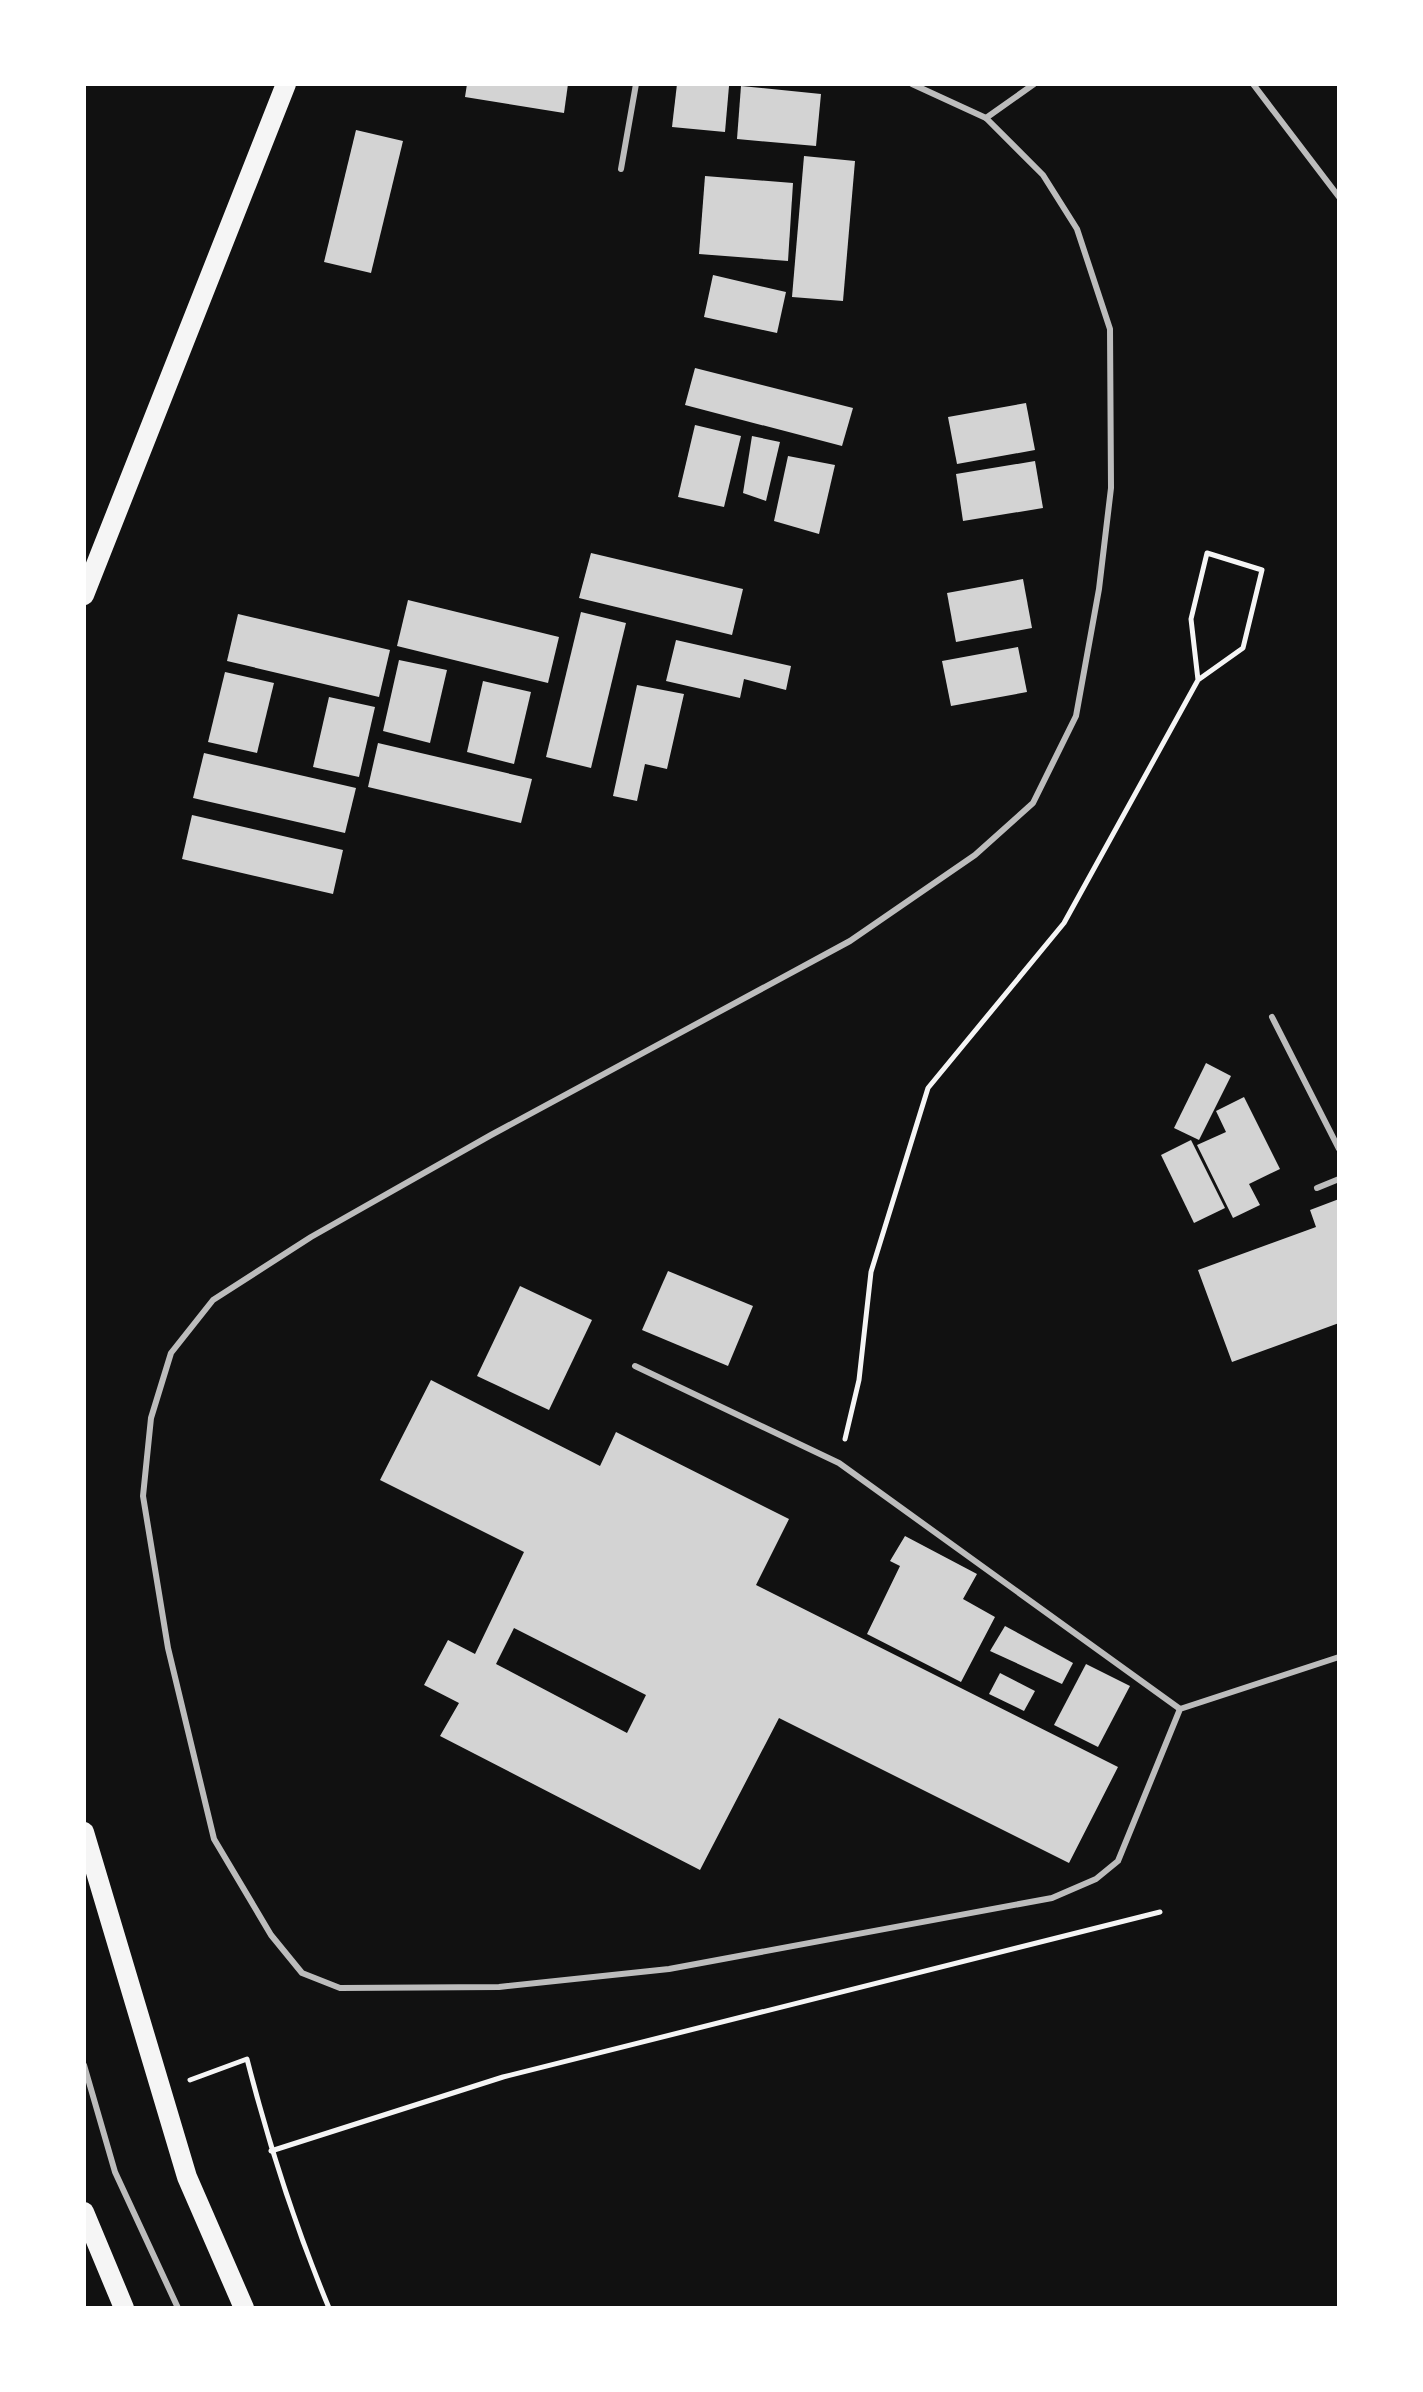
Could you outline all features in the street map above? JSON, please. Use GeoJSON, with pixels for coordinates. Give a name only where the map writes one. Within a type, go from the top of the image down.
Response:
{"type":"FeatureCollection","features":[{"type":"Feature","properties":{"kind":"main road"},"geometry":{"type":"LineString","coordinates":[[84,595],[286,84]]}},
{"type":"Feature","properties":{"kind":"main road"},"geometry":{"type":"LineString","coordinates":[[84,1832],[187,2177],[244,2308]]}},
{"type":"Feature","properties":{"kind":"main road"},"geometry":{"type":"LineString","coordinates":[[84,2212],[124,2308]]}},
{"type":"Feature","properties":{"kind":"lane"},"geometry":{"type":"LineString","coordinates":[[621,169],[636,84]]}},
{"type":"Feature","properties":{"kind":"lane"},"geometry":{"type":"LineString","coordinates":[[912,84],[986,118],[1043,175],[1077,229],[1110,329],[1111,488],[1099,589],[1076,716],[1033,803],[975,855],[850,941],[491,1135],[311,1237],[213,1300],[171,1353],[151,1418],[143,1496],[168,1648],[214,1839],[271,1935],[302,1973],[340,1988],[499,1987],[669,1969],[1052,1898],[1096,1879],[1118,1861],[1180,1709],[1339,1657]]}},
{"type":"Feature","properties":{"kind":"lane"},"geometry":{"type":"LineString","coordinates":[[986,118],[1034,84]]}},
{"type":"Feature","properties":{"kind":"lane"},"geometry":{"type":"LineString","coordinates":[[1253,84],[1339,197]]}},
{"type":"Feature","properties":{"kind":"lane"},"geometry":{"type":"LineString","coordinates":[[1272,1017],[1339,1149]]}},
{"type":"Feature","properties":{"kind":"lane"},"geometry":{"type":"LineString","coordinates":[[1317,1188],[1339,1179]]}},
{"type":"Feature","properties":{"kind":"lane"},"geometry":{"type":"LineString","coordinates":[[635,1366],[839,1463],[1180,1709]]}},
{"type":"Feature","properties":{"kind":"lane"},"geometry":{"type":"LineString","coordinates":[[84,2065],[115,2172],[178,2308]]}},
{"type":"Feature","properties":{"kind":"path"},"geometry":{"type":"LineString","coordinates":[[839,1463],[859,1380],[871,1272],[928,1088],[1064,923],[1198,680],[1243,648],[1262,570],[1207,553],[1191,619],[1198,680]]}},
{"type":"Feature","properties":{"kind":"path"},"geometry":{"type":"LineString","coordinates":[[271,2151],[503,2077],[1160,1912]]}},
{"type":"Feature","properties":{"kind":"path"},"geometry":{"type":"LineString","coordinates":[[247,2059],[294,2223],[329,2308]]}},
{"type":"Feature","properties":{"kind":"building"},"geometry":{"type":"Polygon","coordinates":[[[467,84],[568,84],[564,113],[465,97],[467,84]]]}},
{"type":"Feature","properties":{"kind":"building"},"geometry":{"type":"Polygon","coordinates":[[[677,84],[729,86],[725,132],[672,127],[677,84]]]}},
{"type":"Feature","properties":{"kind":"building"},"geometry":{"type":"Polygon","coordinates":[[[741,86],[821,94],[816,146],[737,139],[741,86]]]}},
{"type":"Feature","properties":{"kind":"building"},"geometry":{"type":"Polygon","coordinates":[[[356,130],[403,141],[371,273],[324,262],[356,130]]]}},
{"type":"Feature","properties":{"kind":"building"},"geometry":{"type":"Polygon","coordinates":[[[804,156],[855,161],[843,301],[792,297],[804,156]]]}},
{"type":"Feature","properties":{"kind":"building"},"geometry":{"type":"Polygon","coordinates":[[[705,176],[793,183],[788,261],[699,254],[705,176]]]}},
{"type":"Feature","properties":{"kind":"building"},"geometry":{"type":"Polygon","coordinates":[[[713,275],[786,292],[777,333],[704,317],[713,275]]]}},
{"type":"Feature","properties":{"kind":"building"},"geometry":{"type":"Polygon","coordinates":[[[695,368],[853,408],[842,446],[685,405],[695,368]]]}},
{"type":"Feature","properties":{"kind":"building"},"geometry":{"type":"Polygon","coordinates":[[[1026,403],[1035,450],[957,464],[948,417],[1026,403]]]}},
{"type":"Feature","properties":{"kind":"building"},"geometry":{"type":"Polygon","coordinates":[[[695,425],[741,436],[724,507],[678,497],[695,425]]]}},
{"type":"Feature","properties":{"kind":"building"},"geometry":{"type":"Polygon","coordinates":[[[752,436],[780,442],[766,501],[743,493],[752,436]]]}},
{"type":"Feature","properties":{"kind":"building"},"geometry":{"type":"Polygon","coordinates":[[[788,456],[835,465],[819,534],[774,521],[788,456]]]}},
{"type":"Feature","properties":{"kind":"building"},"geometry":{"type":"Polygon","coordinates":[[[1035,461],[1043,508],[963,521],[956,474],[1035,461]]]}},
{"type":"Feature","properties":{"kind":"building"},"geometry":{"type":"Polygon","coordinates":[[[591,553],[743,589],[732,635],[579,598],[591,553]]]}},
{"type":"Feature","properties":{"kind":"building"},"geometry":{"type":"Polygon","coordinates":[[[1023,579],[1032,628],[956,642],[947,593],[1023,579]]]}},
{"type":"Feature","properties":{"kind":"building"},"geometry":{"type":"Polygon","coordinates":[[[408,600],[559,637],[548,683],[397,646],[408,600]]]}},
{"type":"Feature","properties":{"kind":"building"},"geometry":{"type":"Polygon","coordinates":[[[581,612],[626,623],[591,768],[546,757],[581,612]]]}},
{"type":"Feature","properties":{"kind":"building"},"geometry":{"type":"Polygon","coordinates":[[[238,614],[390,650],[379,697],[227,661],[238,614]]]}},
{"type":"Feature","properties":{"kind":"building"},"geometry":{"type":"Polygon","coordinates":[[[676,640],[791,666],[786,690],[744,679],[740,698],[666,681],[676,640]]]}},
{"type":"Feature","properties":{"kind":"building"},"geometry":{"type":"Polygon","coordinates":[[[1018,647],[1027,692],[951,706],[942,661],[1018,647]]]}},
{"type":"Feature","properties":{"kind":"building"},"geometry":{"type":"Polygon","coordinates":[[[399,660],[447,670],[430,743],[383,731],[399,660]]]}},
{"type":"Feature","properties":{"kind":"building"},"geometry":{"type":"Polygon","coordinates":[[[225,672],[274,683],[257,753],[208,742],[225,672]]]}},
{"type":"Feature","properties":{"kind":"building"},"geometry":{"type":"Polygon","coordinates":[[[483,681],[531,692],[514,764],[467,752],[483,681]]]}},
{"type":"Feature","properties":{"kind":"building"},"geometry":{"type":"Polygon","coordinates":[[[637,685],[684,694],[667,769],[645,764],[637,801],[613,796],[637,685]]]}},
{"type":"Feature","properties":{"kind":"building"},"geometry":{"type":"Polygon","coordinates":[[[329,697],[375,707],[359,777],[313,767],[329,697]]]}},
{"type":"Feature","properties":{"kind":"building"},"geometry":{"type":"Polygon","coordinates":[[[378,743],[532,779],[521,823],[368,787],[378,743]]]}},
{"type":"Feature","properties":{"kind":"building"},"geometry":{"type":"Polygon","coordinates":[[[204,753],[356,788],[345,833],[193,798],[204,753]]]}},
{"type":"Feature","properties":{"kind":"building"},"geometry":{"type":"Polygon","coordinates":[[[192,815],[343,850],[333,894],[182,859],[192,815]]]}},
{"type":"Feature","properties":{"kind":"building"},"geometry":{"type":"Polygon","coordinates":[[[1206,1063],[1231,1076],[1199,1140],[1174,1128],[1206,1063]]]}},
{"type":"Feature","properties":{"kind":"building"},"geometry":{"type":"Polygon","coordinates":[[[1244,1097],[1280,1169],[1249,1184],[1260,1205],[1233,1218],[1197,1145],[1226,1132],[1216,1111],[1244,1097]]]}},
{"type":"Feature","properties":{"kind":"building"},"geometry":{"type":"Polygon","coordinates":[[[1191,1140],[1225,1208],[1194,1223],[1161,1155],[1191,1140]]]}},
{"type":"Feature","properties":{"kind":"building"},"geometry":{"type":"Polygon","coordinates":[[[1339,1199],[1339,1323],[1232,1362],[1198,1270],[1316,1227],[1310,1210],[1339,1199]]]}},
{"type":"Feature","properties":{"kind":"building"},"geometry":{"type":"Polygon","coordinates":[[[668,1271],[753,1306],[728,1366],[642,1330],[668,1271]]]}},
{"type":"Feature","properties":{"kind":"building"},"geometry":{"type":"Polygon","coordinates":[[[520,1286],[592,1320],[549,1410],[477,1376],[520,1286]]]}},
{"type":"Feature","properties":{"kind":"building"},"geometry":{"type":"Polygon","coordinates":[[[431,1380],[600,1466],[616,1432],[789,1519],[756,1585],[1118,1767],[1069,1863],[779,1718],[700,1870],[440,1736],[459,1703],[424,1685],[448,1640],[475,1654],[524,1552],[380,1480],[431,1380]],[[514,1628],[496,1664],[627,1733],[646,1695],[514,1628]]]}},
{"type":"Feature","properties":{"kind":"building"},"geometry":{"type":"Polygon","coordinates":[[[905,1536],[977,1574],[963,1599],[995,1617],[961,1682],[867,1634],[900,1566],[890,1561],[905,1536]]]}},
{"type":"Feature","properties":{"kind":"building"},"geometry":{"type":"Polygon","coordinates":[[[1005,1626],[1073,1663],[1062,1684],[990,1651],[1005,1626]]]}},
{"type":"Feature","properties":{"kind":"building"},"geometry":{"type":"Polygon","coordinates":[[[1086,1664],[1130,1686],[1098,1747],[1054,1725],[1086,1664]]]}},
{"type":"Feature","properties":{"kind":"building"},"geometry":{"type":"Polygon","coordinates":[[[1000,1673],[1035,1691],[1024,1711],[989,1694],[1000,1673]]]}}]}
